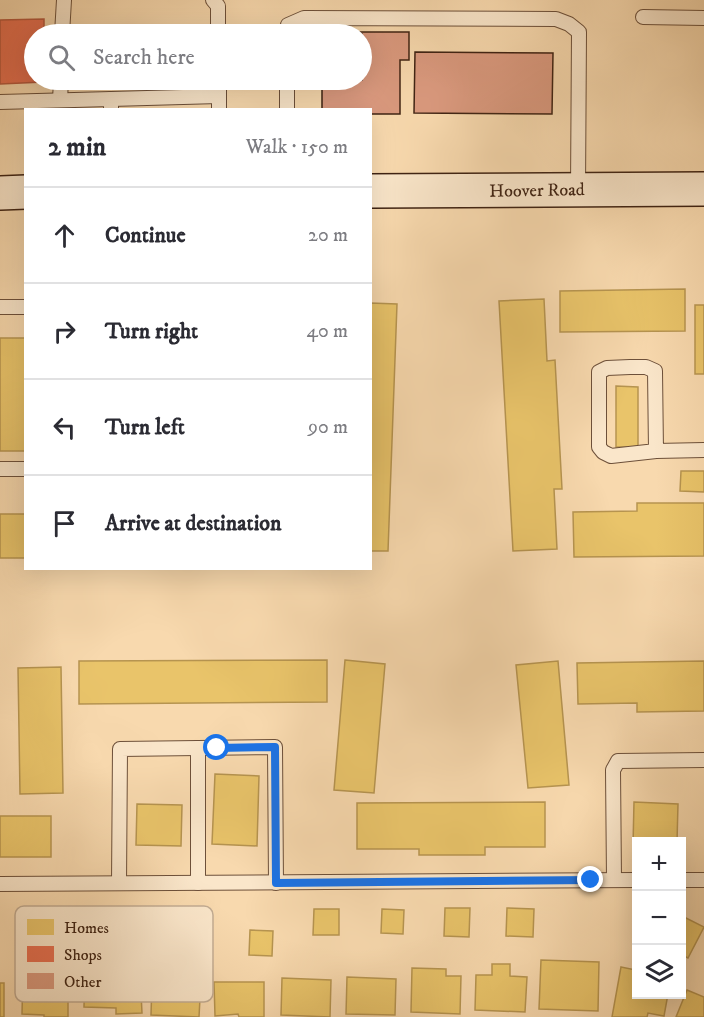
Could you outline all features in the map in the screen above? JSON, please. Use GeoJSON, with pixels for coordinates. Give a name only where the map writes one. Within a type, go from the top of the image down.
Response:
{"type":"FeatureCollection","features":[{"type":"Feature","properties":{"kind":"main road","name":"Hoover Road"},"geometry":{"type":"LineString","coordinates":[[372,191],[704,189]]}},
{"type":"Feature","properties":{"kind":"main road"},"geometry":{"type":"LineString","coordinates":[[0,193],[24,192]]}},
{"type":"Feature","properties":{"kind":"lane"},"geometry":{"type":"LineString","coordinates":[[63,24],[64,0]]}},
{"type":"Feature","properties":{"kind":"lane"},"geometry":{"type":"LineString","coordinates":[[213,0],[218,6],[218,24]]}},
{"type":"Feature","properties":{"kind":"lane"},"geometry":{"type":"LineString","coordinates":[[643,17],[704,18]]}},
{"type":"Feature","properties":{"kind":"lane"},"geometry":{"type":"LineString","coordinates":[[290,24],[304,18],[556,19],[569,24],[579,32],[578,189]]}},
{"type":"Feature","properties":{"kind":"lane"},"geometry":{"type":"LineString","coordinates":[[60,90],[60,99]]}},
{"type":"Feature","properties":{"kind":"lane"},"geometry":{"type":"LineString","coordinates":[[287,90],[287,108]]}},
{"type":"Feature","properties":{"kind":"lane"},"geometry":{"type":"LineString","coordinates":[[0,102],[60,99],[111,104],[219,103]]}},
{"type":"Feature","properties":{"kind":"lane"},"geometry":{"type":"LineString","coordinates":[[0,307],[24,307]]}},
{"type":"Feature","properties":{"kind":"lane"},"geometry":{"type":"LineString","coordinates":[[656,451],[656,371],[646,367],[630,367],[607,368],[599,372],[599,447],[603,452],[611,456],[656,451],[704,450]]}},
{"type":"Feature","properties":{"kind":"lane"},"geometry":{"type":"LineString","coordinates":[[0,469],[24,469]]}},
{"type":"Feature","properties":{"kind":"lane"},"geometry":{"type":"LineString","coordinates":[[119,883],[120,749],[275,747],[276,883]]}},
{"type":"Feature","properties":{"kind":"lane"},"geometry":{"type":"LineString","coordinates":[[198,748],[198,883]]}},
{"type":"Feature","properties":{"kind":"lane"},"geometry":{"type":"LineString","coordinates":[[614,880],[613,770],[618,761],[704,760]]}},
{"type":"Feature","properties":{"kind":"lane"},"geometry":{"type":"LineString","coordinates":[[0,884],[632,880]]}},
{"type":"Feature","properties":{"kind":"lane"},"geometry":{"type":"LineString","coordinates":[[686,880],[704,880]]}},
{"type":"Feature","properties":{"kind":"building: Homes"},"geometry":{"type":"Polygon","coordinates":[[[685,289],[685,331],[560,332],[560,291],[685,289]]]}},
{"type":"Feature","properties":{"kind":"building: Homes"},"geometry":{"type":"Polygon","coordinates":[[[544,299],[547,361],[555,360],[562,489],[554,489],[557,549],[513,551],[499,301],[544,299]]]}},
{"type":"Feature","properties":{"kind":"building: Homes"},"geometry":{"type":"Polygon","coordinates":[[[372,303],[397,304],[388,551],[372,551],[372,303]]]}},
{"type":"Feature","properties":{"kind":"building: Homes"},"geometry":{"type":"Polygon","coordinates":[[[695,305],[704,305],[704,374],[695,374],[695,305]]]}},
{"type":"Feature","properties":{"kind":"building: Homes"},"geometry":{"type":"Polygon","coordinates":[[[0,338],[24,338],[24,451],[0,451],[0,338]]]}},
{"type":"Feature","properties":{"kind":"building: Homes"},"geometry":{"type":"Polygon","coordinates":[[[616,386],[638,387],[638,447],[616,447],[616,386]]]}},
{"type":"Feature","properties":{"kind":"building: Homes"},"geometry":{"type":"Polygon","coordinates":[[[681,471],[704,471],[704,492],[680,491],[681,471]]]}},
{"type":"Feature","properties":{"kind":"building: Homes"},"geometry":{"type":"Polygon","coordinates":[[[637,503],[704,503],[704,556],[574,557],[573,512],[637,511],[637,503]]]}},
{"type":"Feature","properties":{"kind":"building: Homes"},"geometry":{"type":"Polygon","coordinates":[[[0,514],[24,514],[24,558],[0,558],[0,514]]]}},
{"type":"Feature","properties":{"kind":"building: Homes"},"geometry":{"type":"Polygon","coordinates":[[[327,660],[327,702],[79,704],[79,661],[327,660]]]}},
{"type":"Feature","properties":{"kind":"building: Homes"},"geometry":{"type":"Polygon","coordinates":[[[345,660],[385,664],[374,793],[334,790],[345,660]]]}},
{"type":"Feature","properties":{"kind":"building: Homes"},"geometry":{"type":"Polygon","coordinates":[[[558,661],[569,785],[528,788],[516,665],[558,661]]]}},
{"type":"Feature","properties":{"kind":"building: Homes"},"geometry":{"type":"Polygon","coordinates":[[[704,661],[704,711],[637,712],[637,703],[578,704],[577,663],[704,661]]]}},
{"type":"Feature","properties":{"kind":"building: Homes"},"geometry":{"type":"Polygon","coordinates":[[[61,667],[63,793],[20,794],[18,668],[61,667]]]}},
{"type":"Feature","properties":{"kind":"building: Homes"},"geometry":{"type":"Polygon","coordinates":[[[215,774],[259,776],[257,846],[212,844],[215,774]]]}},
{"type":"Feature","properties":{"kind":"building: Homes"},"geometry":{"type":"Polygon","coordinates":[[[545,802],[545,847],[485,847],[485,855],[419,855],[419,849],[357,849],[357,803],[545,802]]]}},
{"type":"Feature","properties":{"kind":"building: Homes"},"geometry":{"type":"Polygon","coordinates":[[[634,802],[678,804],[677,837],[633,837],[634,802]]]}},
{"type":"Feature","properties":{"kind":"building: Homes"},"geometry":{"type":"Polygon","coordinates":[[[137,804],[182,805],[181,846],[136,845],[137,804]]]}},
{"type":"Feature","properties":{"kind":"building: Homes"},"geometry":{"type":"Polygon","coordinates":[[[0,816],[51,816],[51,857],[0,857],[0,816]]]}},
{"type":"Feature","properties":{"kind":"building: Homes"},"geometry":{"type":"Polygon","coordinates":[[[445,908],[470,908],[469,937],[444,936],[445,908]]]}},
{"type":"Feature","properties":{"kind":"building: Homes"},"geometry":{"type":"Polygon","coordinates":[[[507,908],[534,909],[533,937],[506,936],[507,908]]]}},
{"type":"Feature","properties":{"kind":"building: Homes"},"geometry":{"type":"Polygon","coordinates":[[[314,909],[339,909],[339,935],[313,935],[314,909]]]}},
{"type":"Feature","properties":{"kind":"building: Homes"},"geometry":{"type":"Polygon","coordinates":[[[382,909],[404,910],[403,934],[381,933],[382,909]]]}},
{"type":"Feature","properties":{"kind":"building: Homes"},"geometry":{"type":"Polygon","coordinates":[[[686,918],[704,927],[688,958],[686,957],[686,918]]]}},
{"type":"Feature","properties":{"kind":"building: Homes"},"geometry":{"type":"Polygon","coordinates":[[[250,930],[273,931],[272,956],[249,955],[250,930]]]}},
{"type":"Feature","properties":{"kind":"building: Homes"},"geometry":{"type":"Polygon","coordinates":[[[541,960],[599,962],[598,1011],[539,1009],[541,960]]]}},
{"type":"Feature","properties":{"kind":"building: Homes"},"geometry":{"type":"Polygon","coordinates":[[[492,964],[510,964],[510,976],[527,977],[525,1012],[475,1010],[476,975],[492,975],[492,964]]]}},
{"type":"Feature","properties":{"kind":"building: Homes"},"geometry":{"type":"Polygon","coordinates":[[[621,967],[632,969],[632,999],[667,999],[664,1016],[648,1013],[647,1017],[612,1017],[621,967]]]}},
{"type":"Feature","properties":{"kind":"building: Homes"},"geometry":{"type":"Polygon","coordinates":[[[412,968],[446,969],[446,976],[461,976],[460,1014],[411,1012],[412,968]]]}},
{"type":"Feature","properties":{"kind":"building: Homes"},"geometry":{"type":"Polygon","coordinates":[[[347,977],[396,979],[395,1015],[346,1014],[347,977]]]}},
{"type":"Feature","properties":{"kind":"building: Homes"},"geometry":{"type":"Polygon","coordinates":[[[282,978],[331,980],[330,1017],[281,1015],[282,978]]]}},
{"type":"Feature","properties":{"kind":"building: Homes"},"geometry":{"type":"Polygon","coordinates":[[[214,982],[264,982],[264,1017],[239,1017],[238,1014],[215,1016],[214,982]]]}},
{"type":"Feature","properties":{"kind":"building: Homes"},"geometry":{"type":"Polygon","coordinates":[[[0,983],[4,983],[4,1017],[0,1017],[0,983]]]}},
{"type":"Feature","properties":{"kind":"building: Homes"},"geometry":{"type":"Polygon","coordinates":[[[687,990],[704,997],[704,1017],[676,1017],[683,999],[686,999],[687,990]]]}},
{"type":"Feature","properties":{"kind":"building: Homes"},"geometry":{"type":"Polygon","coordinates":[[[22,1002],[68,1002],[68,1017],[22,1014],[22,1002]]]}},
{"type":"Feature","properties":{"kind":"building: Homes"},"geometry":{"type":"Polygon","coordinates":[[[84,1002],[141,1002],[142,1013],[116,1014],[116,1008],[84,1007],[84,1002]]]}},
{"type":"Feature","properties":{"kind":"building: Homes"},"geometry":{"type":"Polygon","coordinates":[[[151,1002],[200,1002],[199,1017],[151,1015],[151,1002]]]}},
{"type":"Feature","properties":{"kind":"building: Shops"},"geometry":{"type":"Polygon","coordinates":[[[44,19],[44,24],[24,24],[24,83],[0,84],[0,20],[44,19]]]}},
{"type":"Feature","properties":{"kind":"building: Other"},"geometry":{"type":"Polygon","coordinates":[[[372,32],[409,32],[409,60],[400,60],[400,114],[372,114],[372,108],[322,108],[322,90],[372,90],[372,32]]]}},
{"type":"Feature","properties":{"kind":"building: Other"},"geometry":{"type":"Polygon","coordinates":[[[415,52],[553,53],[552,114],[414,113],[415,52]]]}},
{"type":"Feature","properties":{"kind":"route"},"geometry":{"type":"LineString","coordinates":[[217,748],[275,747],[276,883],[591,880]]}}]}
